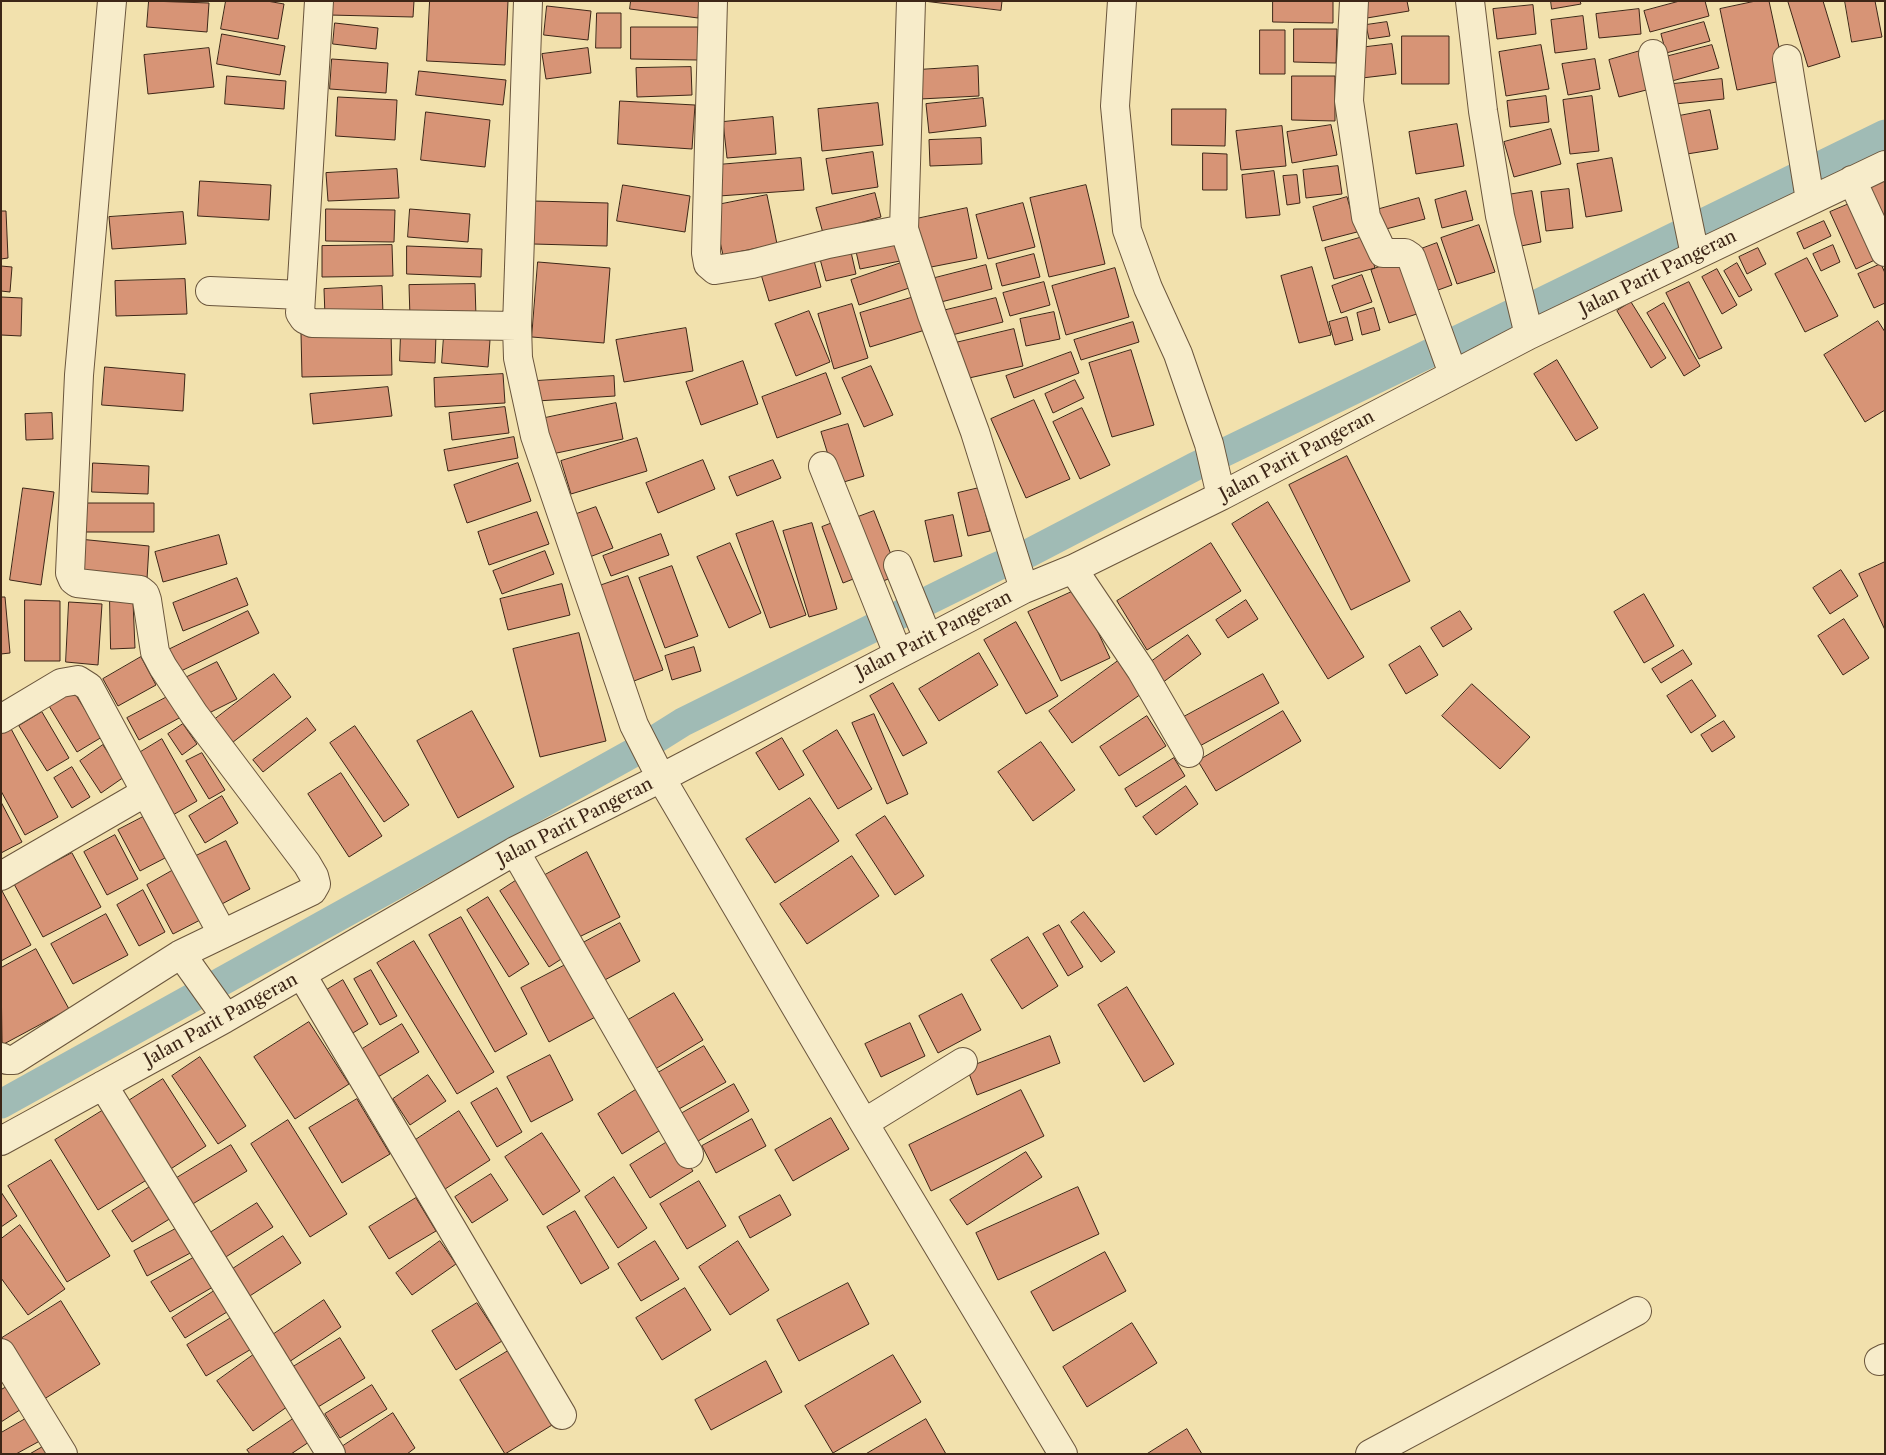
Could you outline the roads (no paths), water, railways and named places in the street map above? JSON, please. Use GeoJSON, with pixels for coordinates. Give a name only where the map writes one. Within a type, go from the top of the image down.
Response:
{"type":"FeatureCollection","features":[{"type":"Feature","properties":{"kind":"street"},"geometry":{"type":"LineString","coordinates":[[8,1058],[186,960],[222,933],[312,891],[316,884],[307,864],[194,714],[163,667],[155,652],[145,594],[140,590],[77,583],[73,580],[70,573],[79,375],[112,1]]}},
{"type":"Feature","properties":{"kind":"street"},"geometry":{"type":"LineString","coordinates":[[318,1],[300,313],[304,319],[312,324],[517,326]]}},
{"type":"Feature","properties":{"kind":"street"},"geometry":{"type":"LineString","coordinates":[[528,1],[517,326],[518,358],[535,436],[634,725],[657,770],[864,1123],[1063,1454]]}},
{"type":"Feature","properties":{"kind":"street"},"geometry":{"type":"LineString","coordinates":[[713,1],[706,253],[708,264],[714,270],[752,264],[828,244],[904,229]]}},
{"type":"Feature","properties":{"kind":"street"},"geometry":{"type":"LineString","coordinates":[[911,1],[904,229],[932,315],[975,432],[1022,582]]}},
{"type":"Feature","properties":{"kind":"street"},"geometry":{"type":"LineString","coordinates":[[1122,1],[1115,106],[1126,230],[1148,288],[1178,354],[1209,444],[1219,485]]}},
{"type":"Feature","properties":{"kind":"street"},"geometry":{"type":"LineString","coordinates":[[1354,1],[1349,101],[1366,217],[1383,253],[1405,253],[1411,257],[1453,374]]}},
{"type":"Feature","properties":{"kind":"street"},"geometry":{"type":"LineString","coordinates":[[1470,1],[1483,110],[1500,216],[1529,335]]}},
{"type":"Feature","properties":{"kind":"street"},"geometry":{"type":"LineString","coordinates":[[1653,54],[1695,255]]}},
{"type":"Feature","properties":{"kind":"street"},"geometry":{"type":"LineString","coordinates":[[1787,59],[1809,192]]}},
{"type":"Feature","properties":{"kind":"street","name":"Jalan Parit Pangeran"},"geometry":{"type":"LineString","coordinates":[[1,1141],[103,1085],[221,1013],[302,975],[657,770],[897,653],[924,630],[1022,582],[1073,569],[1219,485],[1453,374],[1695,255],[1809,192],[1852,180],[1885,165]]}},
{"type":"Feature","properties":{"kind":"street"},"geometry":{"type":"LineString","coordinates":[[1852,180],[1885,252]]}},
{"type":"Feature","properties":{"kind":"street"},"geometry":{"type":"LineString","coordinates":[[210,291],[301,295]]}},
{"type":"Feature","properties":{"kind":"street"},"geometry":{"type":"LineString","coordinates":[[823,466],[897,653]]}},
{"type":"Feature","properties":{"kind":"street"},"geometry":{"type":"LineString","coordinates":[[898,565],[924,630]]}},
{"type":"Feature","properties":{"kind":"street"},"geometry":{"type":"LineString","coordinates":[[1073,569],[1141,670],[1189,753]]}},
{"type":"Feature","properties":{"kind":"street"},"geometry":{"type":"LineString","coordinates":[[1,719],[61,683],[78,680],[89,687],[222,933]]}},
{"type":"Feature","properties":{"kind":"street"},"geometry":{"type":"LineString","coordinates":[[1,876],[146,792]]}},
{"type":"Feature","properties":{"kind":"street"},"geometry":{"type":"LineString","coordinates":[[515,851],[689,1154]]}},
{"type":"Feature","properties":{"kind":"street"},"geometry":{"type":"LineString","coordinates":[[186,960],[221,1013]]}},
{"type":"Feature","properties":{"kind":"street"},"geometry":{"type":"LineString","coordinates":[[302,975],[562,1415]]}},
{"type":"Feature","properties":{"kind":"street"},"geometry":{"type":"LineString","coordinates":[[864,1123],[963,1062]]}},
{"type":"Feature","properties":{"kind":"street"},"geometry":{"type":"LineString","coordinates":[[103,1085],[332,1454]]}},
{"type":"Feature","properties":{"kind":"street"},"geometry":{"type":"LineString","coordinates":[[1370,1454],[1638,1311]]}},
{"type":"Feature","properties":{"kind":"street"},"geometry":{"type":"LineString","coordinates":[[1,1353],[63,1454]]}},
{"type":"Feature","properties":{"kind":"waterway"},"geometry":{"type":"LineString","coordinates":[[1537,304],[1885,134]]}},
{"type":"Feature","properties":{"kind":"waterway"},"geometry":{"type":"LineString","coordinates":[[1,1104],[640,749],[683,722],[996,567],[1029,553],[1194,467],[1511,314]]}}]}
